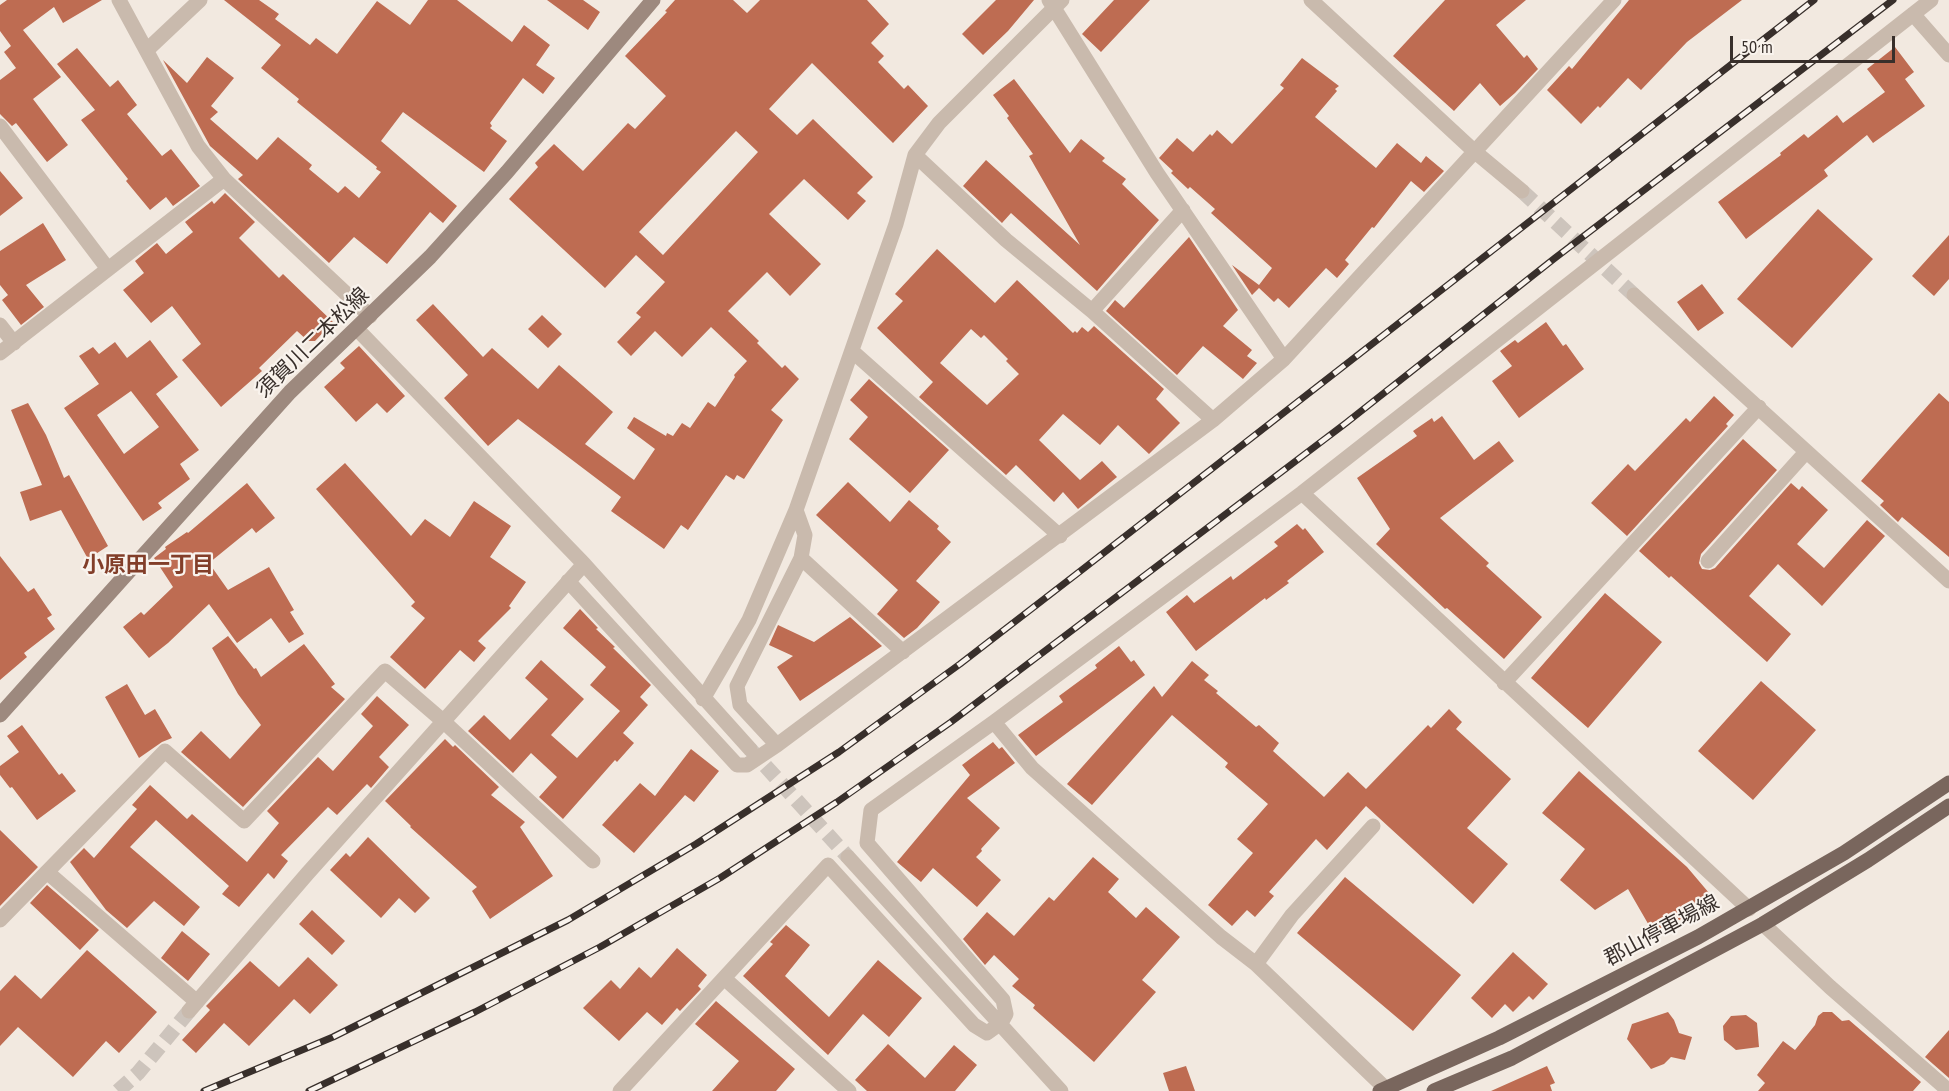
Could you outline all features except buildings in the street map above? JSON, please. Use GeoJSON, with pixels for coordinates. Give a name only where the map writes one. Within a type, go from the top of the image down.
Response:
{"type":"FeatureCollection","features":[{"type":"Feature","properties":{"kind":"main road","name":"須賀川二本松線"},"geometry":{"type":"LineString","coordinates":[[0,715],[290,392],[430,257],[507,172],[653,0]]}},
{"type":"Feature","properties":{"kind":"main road","name":"郡山停車場線"},"geometry":{"type":"LineString","coordinates":[[1383,1090],[1500,1038],[1688,943],[1844,853],[1949,783]]}},
{"type":"Feature","properties":{"kind":"main road","name":"郡山停車場線"},"geometry":{"type":"LineString","coordinates":[[1434,1091],[1512,1059],[1763,924],[1868,860],[1949,806]]}},
{"type":"Feature","properties":{"kind":"street"},"geometry":{"type":"LineString","coordinates":[[119,0],[198,146],[224,179],[370,316]]}},
{"type":"Feature","properties":{"kind":"street"},"geometry":{"type":"LineString","coordinates":[[147,50],[200,0]]}},
{"type":"Feature","properties":{"kind":"street"},"geometry":{"type":"LineString","coordinates":[[1311,0],[1474,151],[1522,191]]}},
{"type":"Feature","properties":{"kind":"street"},"geometry":{"type":"LineString","coordinates":[[568,581],[737,765],[747,765],[1060,536],[1213,420],[1284,359],[1614,0]]}},
{"type":"Feature","properties":{"kind":"street"},"geometry":{"type":"LineString","coordinates":[[828,865],[974,1025],[987,1033],[1001,1023],[1006,1014],[1003,1000],[867,843],[871,810],[994,722],[1302,493],[1932,0]]}},
{"type":"Feature","properties":{"kind":"street"},"geometry":{"type":"LineString","coordinates":[[703,699],[749,621],[796,510],[896,224],[915,155],[939,123],[1055,3],[1157,173],[1284,359]]}},
{"type":"Feature","properties":{"kind":"street"},"geometry":{"type":"LineString","coordinates":[[1913,14],[1949,55]]}},
{"type":"Feature","properties":{"kind":"street"},"geometry":{"type":"LineString","coordinates":[[0,126],[108,269]]}},
{"type":"Feature","properties":{"kind":"street"},"geometry":{"type":"LineString","coordinates":[[915,155],[1006,240],[1092,311],[1213,420]]}},
{"type":"Feature","properties":{"kind":"street"},"geometry":{"type":"LineString","coordinates":[[0,353],[224,179]]}},
{"type":"Feature","properties":{"kind":"street"},"geometry":{"type":"LineString","coordinates":[[1092,311],[1183,210]]}},
{"type":"Feature","properties":{"kind":"street"},"geometry":{"type":"LineString","coordinates":[[1634,295],[1949,581]]}},
{"type":"Feature","properties":{"kind":"street"},"geometry":{"type":"LineString","coordinates":[[0,325],[14,342]]}},
{"type":"Feature","properties":{"kind":"street"},"geometry":{"type":"LineString","coordinates":[[357,329],[584,564],[750,749]]}},
{"type":"Feature","properties":{"kind":"street"},"geometry":{"type":"LineString","coordinates":[[852,351],[1060,536]]}},
{"type":"Feature","properties":{"kind":"street"},"geometry":{"type":"LineString","coordinates":[[1504,683],[1759,407]]}},
{"type":"Feature","properties":{"kind":"street"},"geometry":{"type":"LineString","coordinates":[[1708,561],[1806,452]]}},
{"type":"Feature","properties":{"kind":"street"},"geometry":{"type":"LineString","coordinates":[[1302,493],[1749,909]]}},
{"type":"Feature","properties":{"kind":"street"},"geometry":{"type":"LineString","coordinates":[[777,745],[740,705],[737,686],[801,558],[805,535],[796,510]]}},
{"type":"Feature","properties":{"kind":"street"},"geometry":{"type":"LineString","coordinates":[[801,558],[903,652]]}},
{"type":"Feature","properties":{"kind":"street"},"geometry":{"type":"LineString","coordinates":[[47,872],[193,1006],[307,874],[584,564]]}},
{"type":"Feature","properties":{"kind":"street"},"geometry":{"type":"LineString","coordinates":[[0,920],[165,751],[244,821],[385,671],[443,721],[593,861]]}},
{"type":"Feature","properties":{"kind":"street"},"geometry":{"type":"LineString","coordinates":[[994,722],[1032,768],[1221,937],[1256,964],[1383,1090]]}},
{"type":"Feature","properties":{"kind":"street"},"geometry":{"type":"LineString","coordinates":[[1256,964],[1292,915],[1373,826]]}},
{"type":"Feature","properties":{"kind":"street"},"geometry":{"type":"LineString","coordinates":[[620,1091],[828,865],[867,843]]}},
{"type":"Feature","properties":{"kind":"street"},"geometry":{"type":"LineString","coordinates":[[848,857],[1061,1091]]}},
{"type":"Feature","properties":{"kind":"street"},"geometry":{"type":"LineString","coordinates":[[1763,924],[1830,987],[1949,1091]]}},
{"type":"Feature","properties":{"kind":"street"},"geometry":{"type":"LineString","coordinates":[[724,978],[849,1091]]}},
{"type":"Feature","properties":{"kind":"tunnel"},"geometry":{"type":"LineString","coordinates":[[1522,191],[1634,295]]}},
{"type":"Feature","properties":{"kind":"tunnel"},"geometry":{"type":"LineString","coordinates":[[750,749],[848,857]]}},
{"type":"Feature","properties":{"kind":"tunnel"},"geometry":{"type":"LineString","coordinates":[[118,1091],[138,1073],[189,1011]]}},
{"type":"Feature","properties":{"kind":"railway"},"geometry":{"type":"LineString","coordinates":[[204,1091],[333,1037],[568,920],[696,844],[839,752],[960,664],[1814,0]]}},
{"type":"Feature","properties":{"kind":"railway"},"geometry":{"type":"LineString","coordinates":[[309,1091],[475,1012],[600,947],[720,878],[837,802],[951,722],[1346,423],[1555,258],[1893,0]]}},
{"type":"Feature","properties":{"kind":"district","name":"小原田一丁目"},"geometry":{"type":"Point","coordinates":[148,566]}}]}
